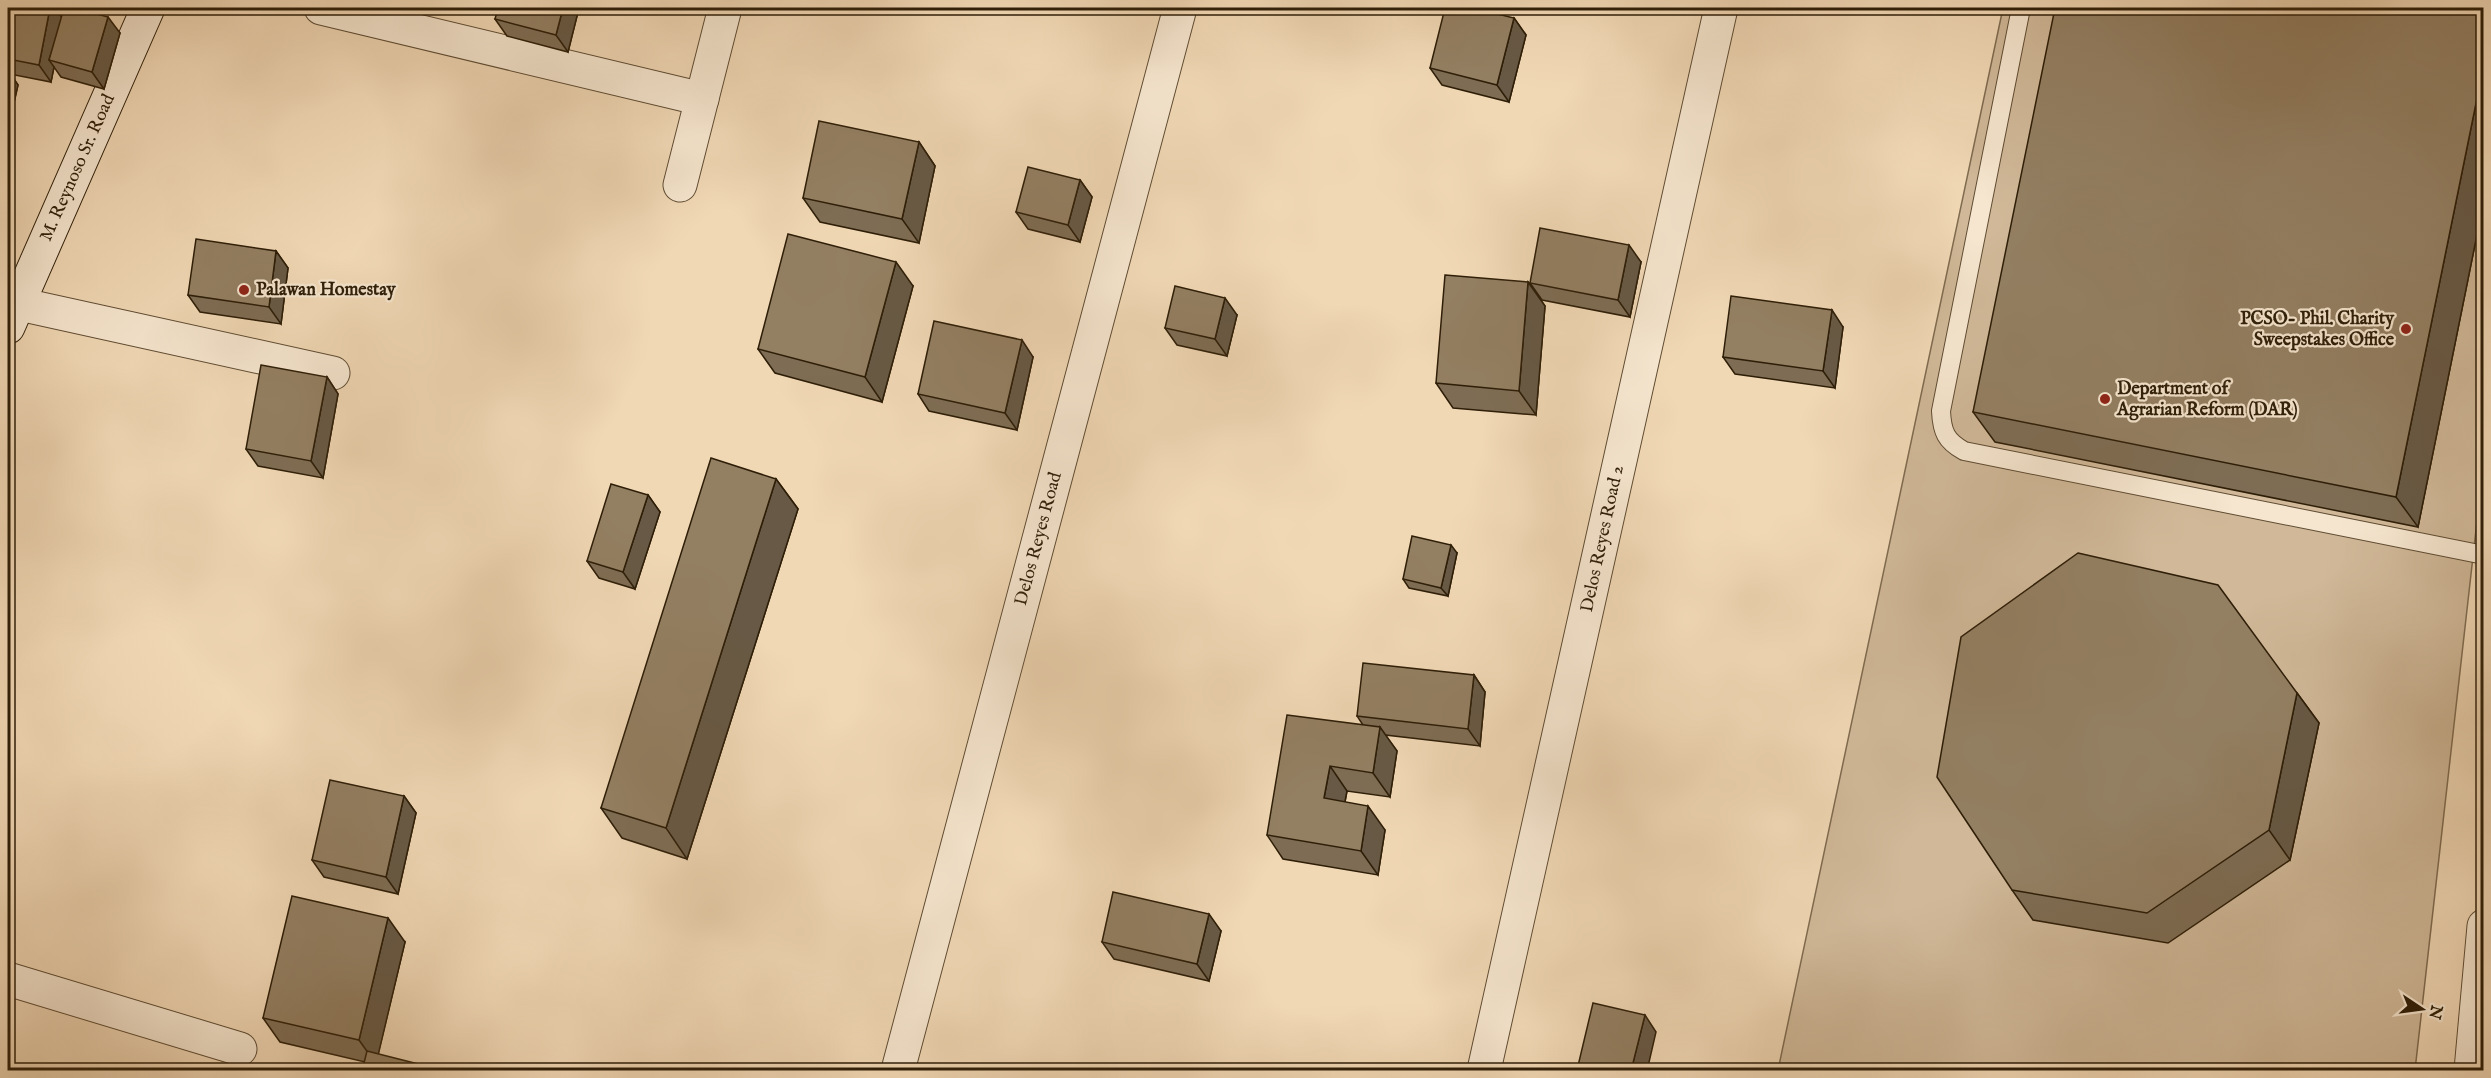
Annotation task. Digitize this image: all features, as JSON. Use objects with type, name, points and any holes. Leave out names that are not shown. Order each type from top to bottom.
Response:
[{"type":"street","name":"M. Reynoso Sr. Road","points":[[11,320],[144,8]]},
{"type":"street","points":[[321,8],[702,99]]},
{"type":"street","points":[[680,185],[725,8]]},
{"type":"street","name":"Delos Reyes Road","points":[[898,1071],[1180,8]]},
{"type":"street","name":"Delos Reyes Road 2","points":[[1484,1071],[1721,8]]},
{"type":"street","points":[[11,320],[333,373]]},
{"type":"street","points":[[2471,1071],[2484,926]]},
{"type":"street","points":[[8,979],[240,1048]]},
{"type":"lane","points":[[2021,8],[1941,411],[1944,431],[1950,444],[1964,451],[2484,555]]},
{"type":"shaded area","points":[[2003,8],[2483,8],[2483,468],[2415,1070],[1778,1070]]},
{"type":"building","points":[[8,8],[50,8],[39,65],[8,59]]},
{"type":"building","points":[[64,8],[75,8],[108,17],[92,72],[49,60]]},
{"type":"building","points":[[498,8],[563,8],[556,35],[495,19]]},
{"type":"building","points":[[1445,8],[1473,8],[1514,18],[1497,85],[1430,68]]},
{"type":"building","points":[[2055,8],[2484,8],[2484,64],[2396,497],[1973,412]]},
{"type":"building","points":[[819,121],[919,142],[902,219],[803,198]]},
{"type":"building","points":[[1028,167],[1080,180],[1068,225],[1016,212]]},
{"type":"building","points":[[1540,228],[1629,245],[1618,300],[1530,283]]},
{"type":"building","points":[[788,234],[896,262],[865,377],[758,349]]},
{"type":"building","name":"Palawan Homestay","points":[[196,239],[276,251],[269,307],[188,295]]},
{"type":"building","points":[[1445,275],[1528,282],[1519,391],[1436,383]]},
{"type":"building","points":[[1175,286],[1225,298],[1215,339],[1165,328]]},
{"type":"building","points":[[1731,296],[1832,310],[1823,371],[1723,357]]},
{"type":"building","points":[[934,321],[1022,340],[1005,413],[918,394]]},
{"type":"building","points":[[261,365],[327,377],[311,461],[246,449]]},
{"type":"building","points":[[711,458],[776,479],[666,828],[601,808]]},
{"type":"building","points":[[611,484],[648,495],[623,572],[587,561]]},
{"type":"building","points":[[1412,536],[1451,545],[1441,588],[1403,579]]},
{"type":"building","points":[[2078,553],[2218,585],[2297,693],[2269,830],[2147,913],[2012,890],[1937,777],[1961,637]]},
{"type":"building","points":[[1363,663],[1474,675],[1468,729],[1357,716]]},
{"type":"building","points":[[1287,715],[1380,727],[1373,773],[1330,766],[1324,798],[1368,806],[1361,851],[1267,835]]},
{"type":"building","points":[[330,780],[404,796],[386,877],[312,860]]},
{"type":"building","points":[[1113,892],[1209,914],[1197,964],[1102,942]]},
{"type":"building","points":[[292,896],[388,918],[359,1040],[263,1018]]},
{"type":"building","points":[[1593,1003],[1645,1015],[1631,1071],[1577,1070]]},
{"type":"building","points":[[367,1051],[446,1071],[362,1071]]},
{"type":"place","name":"Palawan Homestay","points":[[244,290]]},
{"type":"place","name":"PCSO- Phil. Charity Sweepstakes Office","points":[[2406,329]]},
{"type":"place","name":"Department of Agrarian Reform (DAR)","points":[[2105,399]]}]
